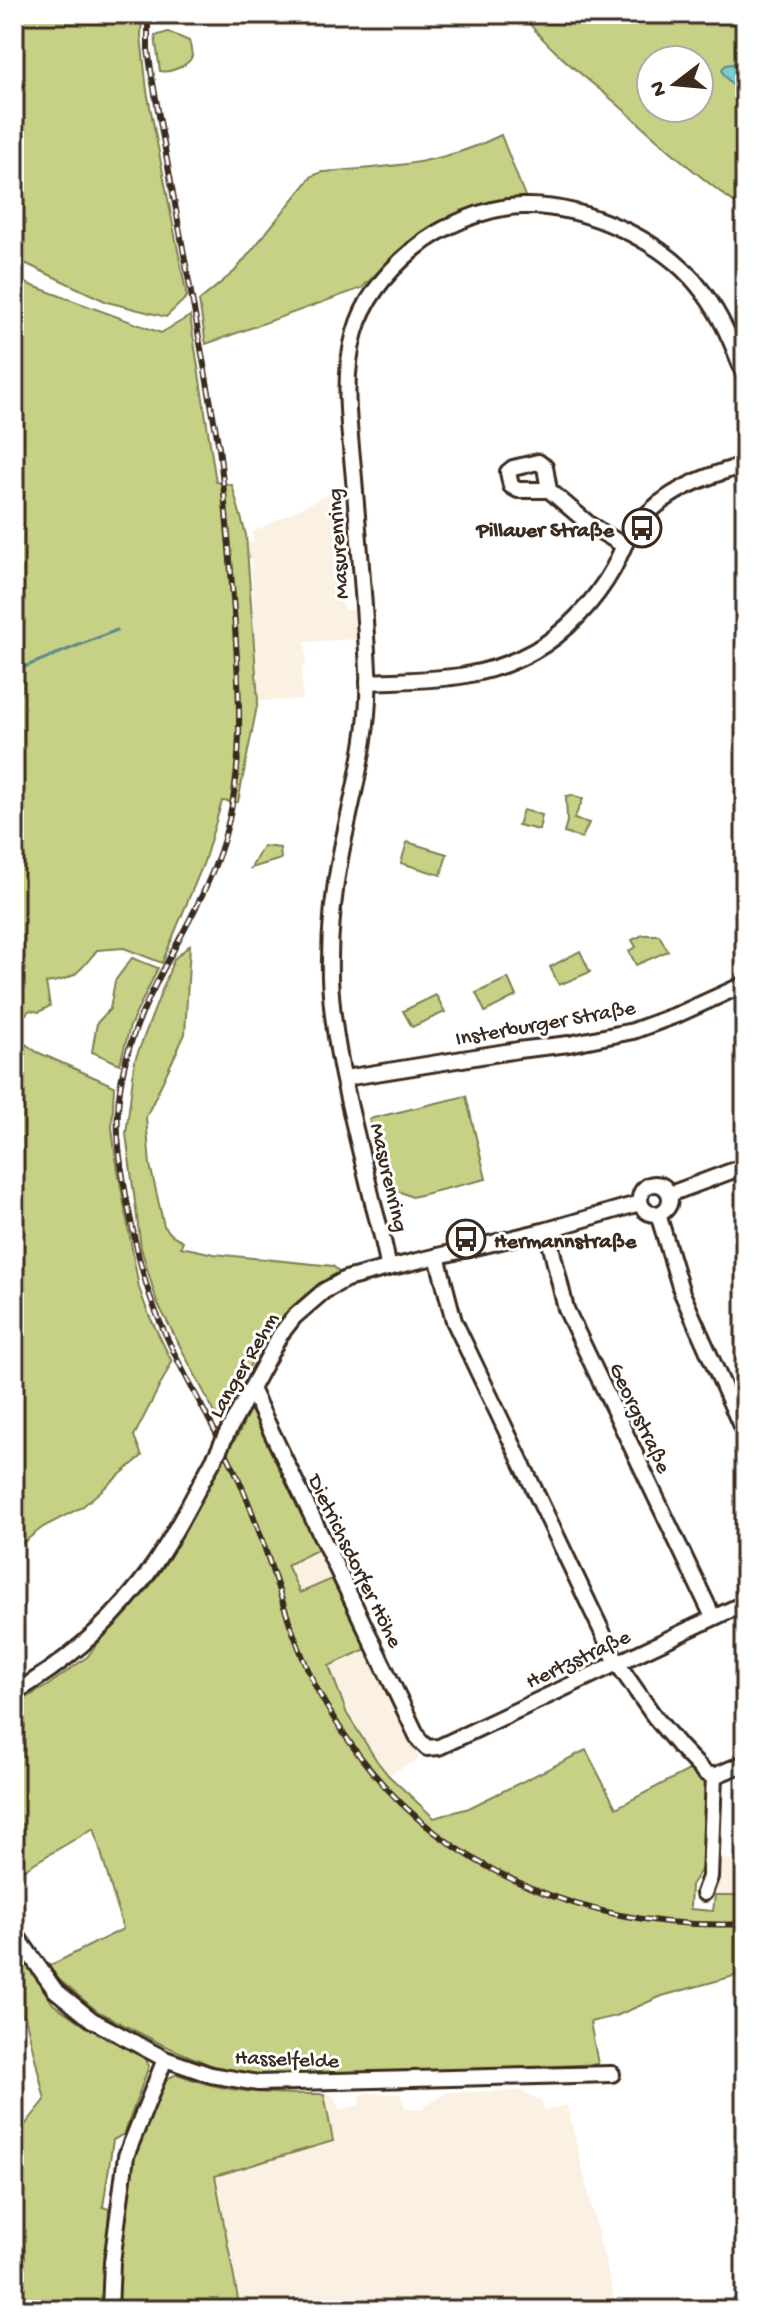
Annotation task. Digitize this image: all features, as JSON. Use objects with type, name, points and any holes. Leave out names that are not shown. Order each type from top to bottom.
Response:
[{"type":"street","name":"Masurenring","points":[[388,1268],[337,1043],[330,981],[335,887],[365,741],[368,682],[348,401],[350,354],[356,329],[368,301],[399,262],[430,235],[481,214],[519,206],[545,208],[589,216],[613,225],[635,235],[673,262],[702,290],[735,348],[745,378]]},
{"type":"street","points":[[368,682],[472,676],[533,652],[584,609],[613,569],[623,545],[636,527],[672,493],[691,482],[745,465]]},
{"type":"street","points":[[549,490],[590,525],[623,545]]},
{"type":"street","name":"Insterburger Straße","points":[[345,1078],[569,1044],[633,1031],[745,984]]},
{"type":"street","points":[[670,1194],[745,1166]]},
{"type":"street","points":[[658,1214],[645,1210],[640,1203],[643,1189],[651,1184],[660,1184],[670,1194]]},
{"type":"street","points":[[658,1214],[669,1205],[670,1194]]},
{"type":"street","name":"Langer Rehm","points":[[14,1693],[76,1652],[139,1585],[218,1452],[280,1335],[310,1301],[346,1279],[547,1230],[640,1203]]},
{"type":"street","points":[[658,1214],[682,1293],[745,1435]]},
{"type":"street","name":"Georgstraße","points":[[547,1230],[566,1309],[713,1617]]},
{"type":"street","points":[[437,1256],[454,1321],[617,1663],[654,1716],[705,1773],[714,1776],[745,1763]]},
{"type":"street","name":"Dietrichsdorfer Höhe","points":[[251,1389],[419,1740],[427,1748]]},
{"type":"street","name":"Hertzstraße","points":[[427,1748],[439,1747],[745,1603]]},
{"type":"street","points":[[704,1893],[710,1877],[714,1776]]},
{"type":"street","name":"Hasselfelde","points":[[14,1932],[55,1990],[92,2020],[165,2059],[211,2075],[258,2083],[612,2074]]},
{"type":"street","points":[[110,2310],[112,2262],[126,2156],[165,2059]]},
{"type":"shaded area","points":[[329,494],[336,514],[343,610],[355,610],[356,639],[305,642],[302,700],[258,701],[251,562],[246,543],[254,541],[251,533]]},
{"type":"shaded area","points":[[319,1549],[332,1579],[300,1593],[287,1565]]},
{"type":"shaded area","points":[[366,1649],[419,1759],[388,1775],[347,1714],[329,1665]]},
{"type":"shaded area","points":[[716,1859],[745,1860],[745,1895],[715,1895]]},
{"type":"shaded area","points":[[523,2091],[542,2102],[544,2110],[567,2105],[617,2310],[240,2310],[215,2175],[333,2141],[324,2094],[333,2095],[340,2110],[359,2105],[359,2097],[366,2093],[400,2094],[406,2109],[424,2109],[424,2106],[447,2092]]},
{"type":"green space","points":[[14,14],[142,14],[141,36],[147,91],[187,297],[166,317],[107,302],[14,258]]},
{"type":"green space","points":[[522,14],[745,14],[745,210],[640,124],[715,124],[715,44],[635,44],[635,120],[543,39]]},
{"type":"green space","points":[[168,32],[189,41],[192,56],[178,68],[160,71],[155,36]]},
{"type":"green space","points":[[501,135],[526,199],[481,207],[438,222],[397,252],[362,288],[206,344],[199,301],[235,271],[312,176],[322,172],[436,159]]},
{"type":"green space","points":[[14,279],[161,333],[190,316],[216,482],[232,485],[246,535],[258,701],[238,802],[222,801],[204,862],[162,963],[124,948],[97,950],[76,973],[46,983],[50,1006],[39,1012],[30,1010],[14,1025]]},
{"type":"green space","points":[[566,796],[583,799],[574,819],[589,823],[582,838],[564,833]]},
{"type":"green space","points":[[523,810],[542,815],[539,830],[518,825]]},
{"type":"green space","points":[[407,842],[447,854],[441,875],[401,863]]},
{"type":"green space","points":[[263,846],[280,848],[281,859],[251,868]]},
{"type":"green space","points":[[643,935],[659,935],[668,951],[636,965],[629,951],[636,947],[632,940]]},
{"type":"green space","points":[[190,945],[185,1034],[146,1117],[150,1165],[164,1226],[183,1241],[181,1247],[214,1254],[333,1266],[339,1272],[317,1286],[282,1319],[255,1357],[219,1421],[157,1302],[141,1248],[126,1134],[135,1060],[174,959]]},
{"type":"green space","points":[[580,951],[590,972],[559,985],[550,967]]},
{"type":"green space","points":[[132,958],[158,968],[130,1026],[120,1064],[92,1052],[97,1023],[110,1009],[115,981]]},
{"type":"green space","points":[[508,978],[516,996],[485,1012],[476,993]]},
{"type":"green space","points":[[436,995],[445,1012],[412,1027],[403,1011]]},
{"type":"green space","points":[[14,1036],[37,1052],[114,1086],[112,1127],[115,1153],[139,1288],[172,1362],[134,1436],[142,1456],[82,1507],[43,1527],[14,1550]]},
{"type":"green space","points":[[466,1096],[486,1179],[412,1197],[387,1186],[369,1119]]},
{"type":"green space","points":[[250,1408],[319,1549],[287,1565],[300,1593],[332,1579],[366,1649],[329,1666],[347,1714],[388,1775],[434,1818],[469,1808],[586,1750],[616,1808],[693,1768],[707,1782],[707,1861],[691,1885],[690,1909],[713,1911],[715,1895],[745,1895],[745,1973],[662,1996],[616,2016],[590,2022],[598,2064],[411,2073],[257,2074],[213,2066],[163,2045],[97,2011],[45,1968],[123,1929],[94,1828],[14,1875],[14,1705],[87,1657],[155,1571],[240,1431]]},
{"type":"green space","points":[[14,1944],[53,2004],[90,2029],[144,2054],[149,2066],[124,2134],[113,2140],[103,2207],[109,2209],[102,2310],[14,2310],[14,2126],[25,2125],[45,2100],[25,2016],[14,2016]]},
{"type":"green space","points":[[177,2074],[231,2089],[324,2094],[333,2141],[215,2176],[240,2310],[116,2310],[132,2157],[164,2080]]},
{"type":"water","points":[[745,62],[745,100],[722,69],[726,65]]},
{"type":"waterway","points":[[14,671],[117,630]]},
{"type":"railway","points":[[148,14],[152,77],[219,448],[234,612],[239,726],[236,783],[224,839],[212,874],[146,1004],[123,1072],[118,1110],[119,1145],[127,1201],[145,1281],[172,1349],[246,1497],[315,1685],[353,1747],[395,1797],[436,1833],[482,1863],[530,1888],[582,1906],[635,1918],[690,1924],[745,1924]]},
{"type":"place","name":"Pillauer Straße","points":[[642,528]]},
{"type":"place","name":"Hermannstraße","points":[[466,1239]]}]
